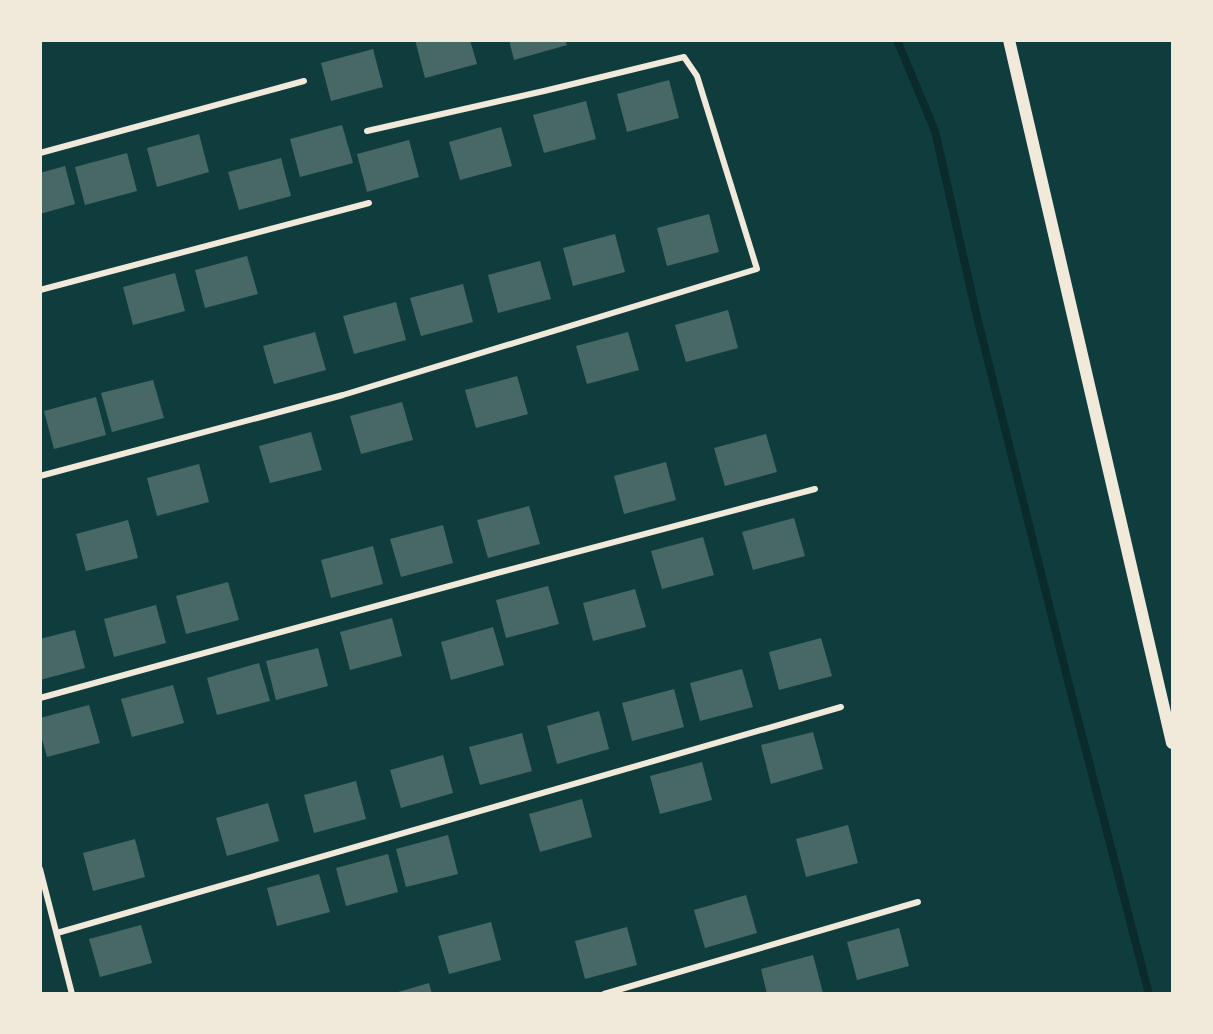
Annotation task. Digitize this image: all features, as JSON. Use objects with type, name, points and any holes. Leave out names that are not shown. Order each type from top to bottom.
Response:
[{"type":"main road","points":[[1010,40],[1173,743]]},
{"type":"street","points":[[40,476],[343,395],[757,269],[697,76],[684,57],[367,131]]},
{"type":"street","points":[[40,153],[304,81]]},
{"type":"street","points":[[40,290],[369,203]]},
{"type":"street","points":[[40,698],[474,579],[815,489]]},
{"type":"street","points":[[57,933],[841,707]]},
{"type":"street","points":[[41,874],[72,993]]},
{"type":"street","points":[[604,993],[918,902]]},
{"type":"building","points":[[415,40],[470,40],[477,64],[425,78]]},
{"type":"building","points":[[509,40],[565,40],[567,45],[514,60]]},
{"type":"building","points":[[373,49],[383,87],[331,101],[321,63]]},
{"type":"building","points":[[669,80],[679,118],[627,132],[617,94]]},
{"type":"building","points":[[586,101],[596,139],[544,153],[533,115]]},
{"type":"building","points":[[342,125],[353,163],[300,177],[290,139]]},
{"type":"building","points":[[501,127],[512,166],[460,180],[449,142]]},
{"type":"building","points":[[199,134],[209,172],[157,187],[147,148]]},
{"type":"building","points":[[409,140],[419,177],[367,192],[357,154]]},
{"type":"building","points":[[127,153],[137,191],[85,205],[75,167]]},
{"type":"building","points":[[281,158],[291,196],[239,210],[228,172]]},
{"type":"building","points":[[65,166],[75,204],[40,214],[40,173]]},
{"type":"building","points":[[709,214],[719,252],[667,266],[657,228]]},
{"type":"building","points":[[615,234],[625,272],[573,286],[563,248]]},
{"type":"building","points":[[247,256],[258,294],[205,308],[195,270]]},
{"type":"building","points":[[540,261],[551,299],[498,313],[488,275]]},
{"type":"building","points":[[175,273],[185,311],[133,325],[123,287]]},
{"type":"building","points":[[463,284],[473,322],[421,336],[410,298]]},
{"type":"building","points":[[396,302],[406,340],[354,354],[343,316]]},
{"type":"building","points":[[728,310],[738,348],[686,362],[675,325]]},
{"type":"building","points":[[315,332],[326,370],[274,384],[263,346]]},
{"type":"building","points":[[628,332],[639,370],[587,384],[576,346]]},
{"type":"building","points":[[517,376],[528,414],[476,428],[465,390]]},
{"type":"building","points":[[153,380],[164,418],[112,432],[101,393]]},
{"type":"building","points":[[96,397],[106,435],[54,449],[44,411]]},
{"type":"building","points":[[402,402],[413,440],[361,454],[350,416]]},
{"type":"building","points":[[311,432],[322,470],[270,483],[259,446]]},
{"type":"building","points":[[766,434],[777,472],[725,486],[714,448]]},
{"type":"building","points":[[666,462],[676,500],[624,514],[614,476]]},
{"type":"building","points":[[199,464],[209,502],[157,516],[147,478]]},
{"type":"building","points":[[529,506],[540,544],[488,558],[477,520]]},
{"type":"building","points":[[794,518],[805,556],[753,570],[742,532]]},
{"type":"building","points":[[128,520],[138,558],[86,571],[76,534]]},
{"type":"building","points":[[443,525],[453,563],[401,577],[390,539]]},
{"type":"building","points":[[703,537],[714,575],[662,589],[651,551]]},
{"type":"building","points":[[373,546],[383,584],[331,598],[321,560]]},
{"type":"building","points":[[228,582],[239,620],[186,634],[176,596]]},
{"type":"building","points":[[548,586],[559,624],[506,638],[496,600]]},
{"type":"building","points":[[635,589],[646,627],[593,641],[583,603]]},
{"type":"building","points":[[156,605],[166,643],[114,657],[104,619]]},
{"type":"building","points":[[392,618],[402,656],[350,670],[340,632]]},
{"type":"building","points":[[493,627],[504,665],[451,680],[441,642]]},
{"type":"building","points":[[75,630],[85,668],[40,680],[40,639]]},
{"type":"building","points":[[821,638],[832,676],[779,690],[769,652]]},
{"type":"building","points":[[318,648],[328,686],[276,700],[266,661]]},
{"type":"building","points":[[259,663],[270,701],[217,715],[207,678]]},
{"type":"building","points":[[742,669],[753,707],[700,721],[690,683]]},
{"type":"building","points":[[173,685],[184,723],[132,737],[121,699]]},
{"type":"building","points":[[674,689],[684,727],[632,741],[622,703]]},
{"type":"building","points":[[89,705],[100,743],[47,757],[40,732],[40,718]]},
{"type":"building","points":[[599,711],[609,749],[557,764],[547,726]]},
{"type":"building","points":[[813,732],[823,769],[771,784],[761,745]]},
{"type":"building","points":[[522,733],[532,771],[480,785],[469,747]]},
{"type":"building","points":[[443,755],[453,793],[401,808],[390,770]]},
{"type":"building","points":[[702,762],[712,800],[660,814],[650,776]]},
{"type":"building","points":[[356,781],[366,819],[314,833],[304,795]]},
{"type":"building","points":[[582,799],[592,837],[540,852],[529,814]]},
{"type":"building","points":[[268,803],[279,841],[227,856],[216,818]]},
{"type":"building","points":[[848,825],[858,863],[806,877],[796,839]]},
{"type":"building","points":[[448,835],[458,874],[406,887],[396,849]]},
{"type":"building","points":[[135,839],[145,877],[93,891],[83,853]]},
{"type":"building","points":[[388,854],[398,892],[346,906],[336,868]]},
{"type":"building","points":[[319,874],[330,912],[277,926],[267,888]]},
{"type":"building","points":[[746,895],[757,933],[705,948],[694,910]]},
{"type":"building","points":[[491,922],[501,960],[449,974],[438,936]]},
{"type":"building","points":[[141,925],[152,963],[100,977],[89,939]]},
{"type":"building","points":[[627,927],[637,965],[585,979],[575,941]]},
{"type":"building","points":[[899,928],[909,966],[857,980],[847,942]]},
{"type":"building","points":[[813,955],[823,993],[767,994],[761,969]]},
{"type":"building","points":[[429,983],[432,994],[395,994],[395,993]]},
{"type":"waterway","points":[[897,40],[935,131],[977,317],[1149,994]]}]
